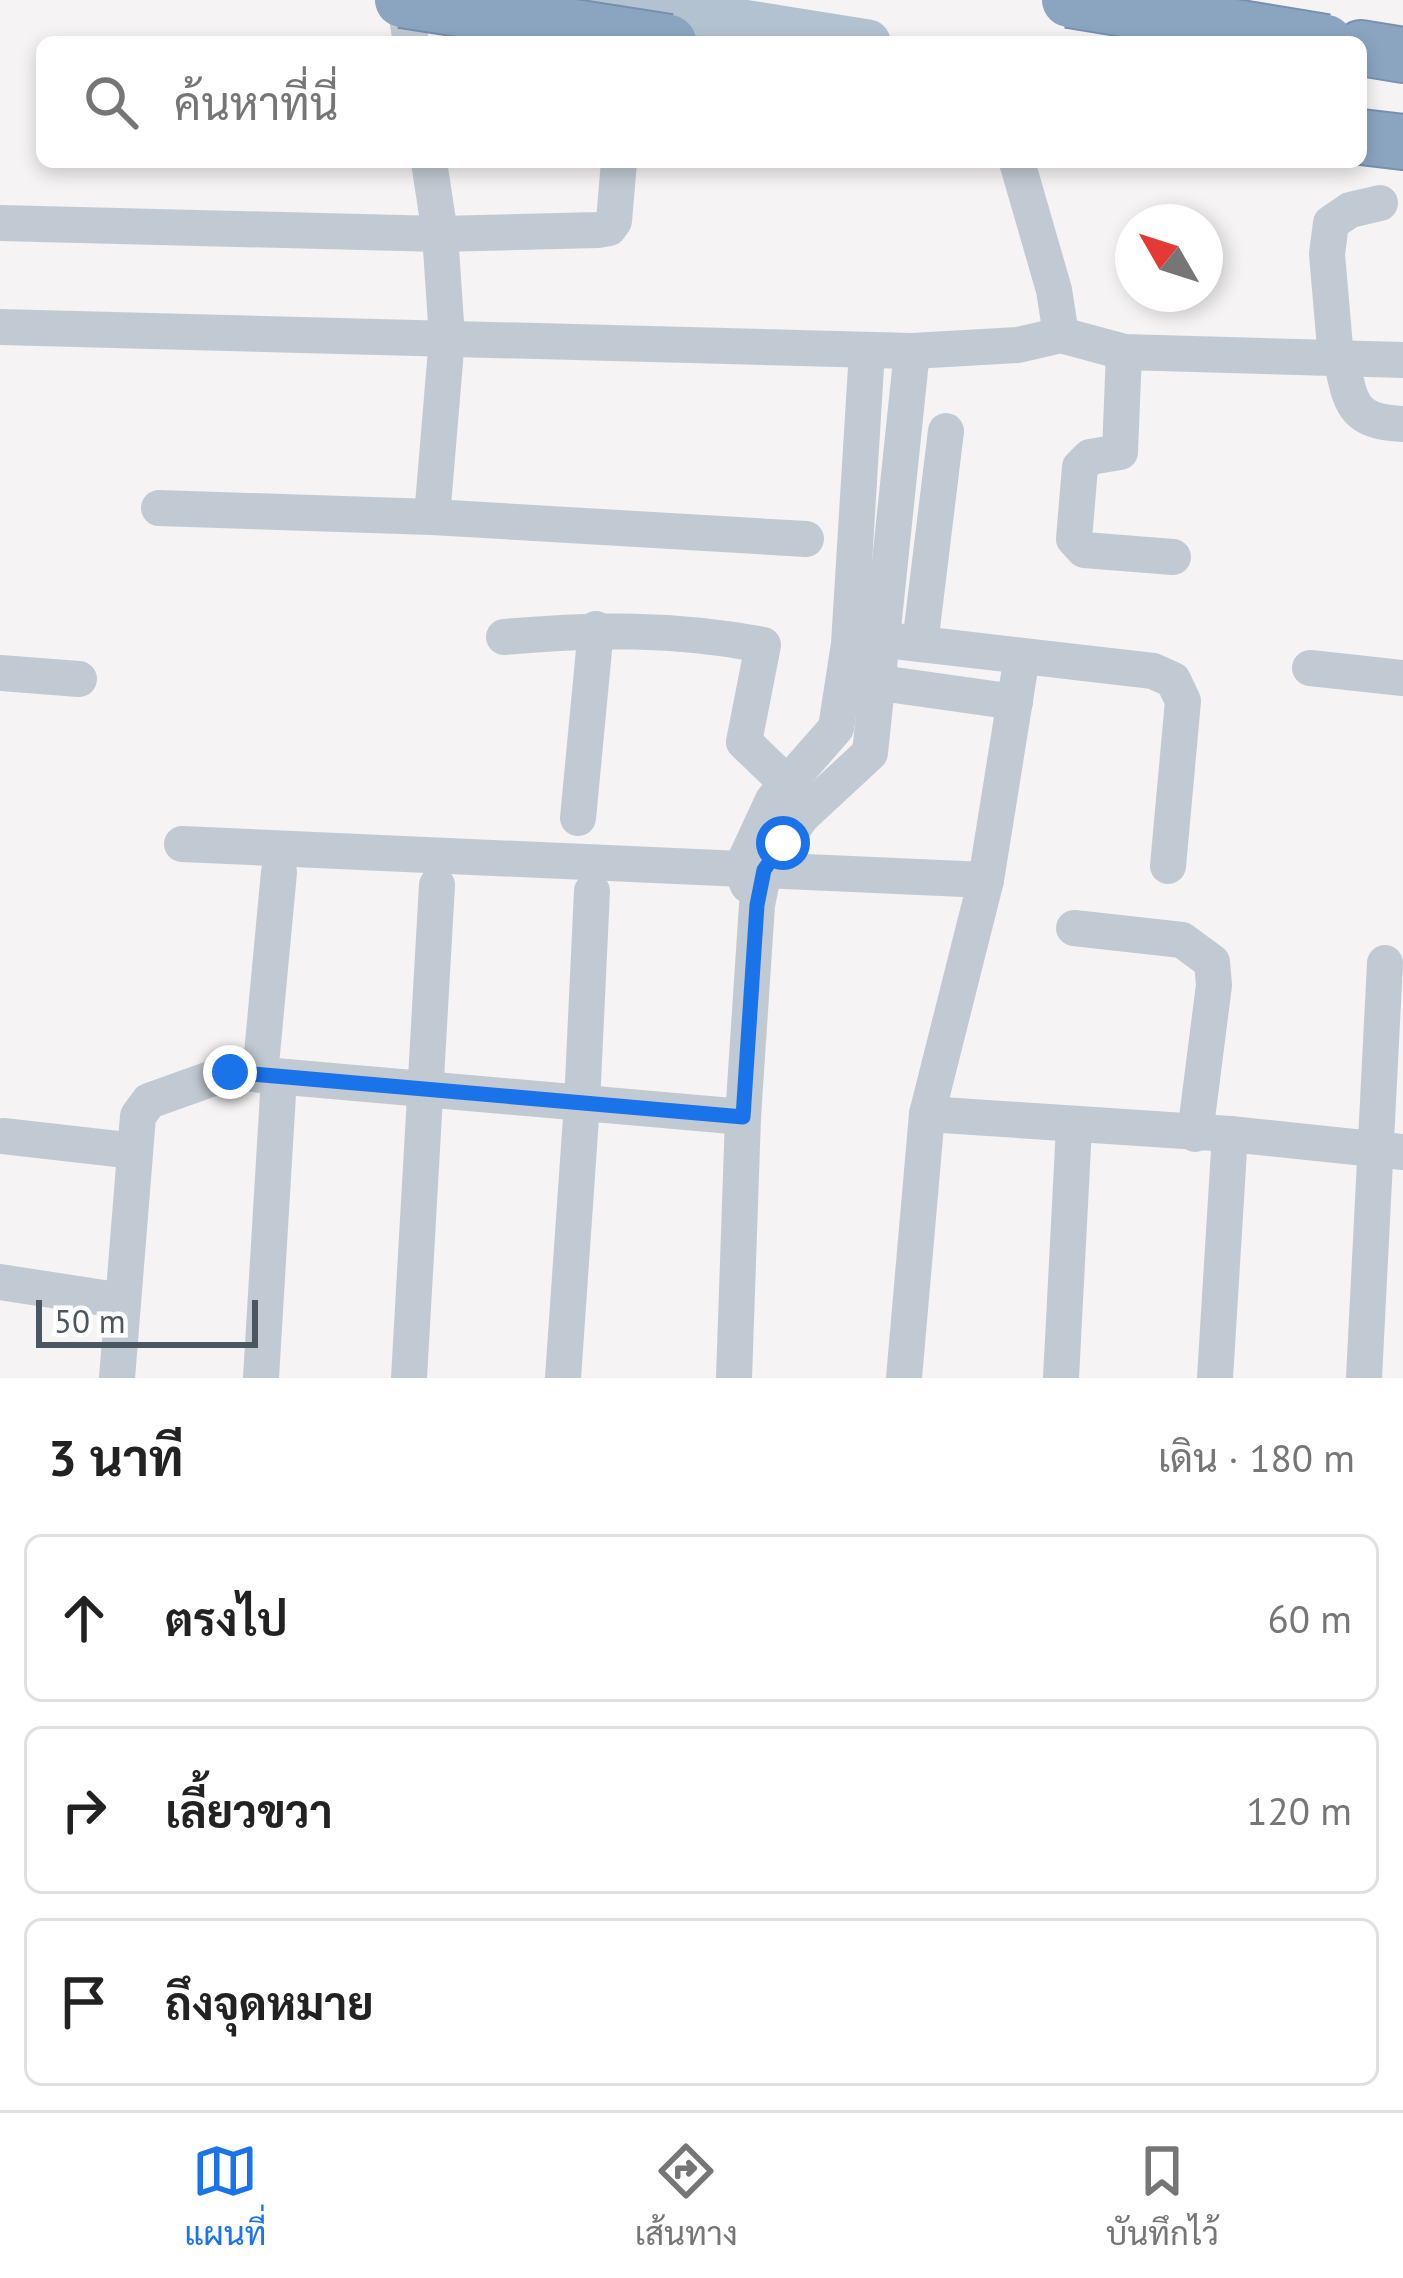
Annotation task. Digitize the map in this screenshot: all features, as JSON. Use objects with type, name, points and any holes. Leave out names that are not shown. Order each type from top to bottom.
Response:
[{"type":"highway","points":[[403,0],[631,36]]},
{"type":"highway","points":[[1069,0],[1289,36]]},
{"type":"highway","points":[[1367,49],[1403,55]]},
{"type":"highway","points":[[1367,138],[1403,142]]},
{"type":"main road","points":[[604,0],[828,36]]},
{"type":"main road","points":[[765,26],[802,0]]},
{"type":"main road","points":[[833,0],[846,26],[858,36]]},
{"type":"main road","points":[[1249,36],[1274,16],[1281,0]]},
{"type":"street","points":[[403,0],[409,36]]},
{"type":"street","points":[[1367,115],[1403,120]]},
{"type":"street","points":[[430,168],[447,338],[432,517]]},
{"type":"street","points":[[0,224],[440,233],[609,228],[614,220],[618,168]]},
{"type":"street","points":[[1019,168],[1054,290],[1061,335]]},
{"type":"street","points":[[1380,203],[1351,210],[1331,223],[1327,254],[1339,359],[1349,395],[1358,412],[1380,423],[1403,424]]},
{"type":"street","points":[[0,327],[912,352],[1018,345],[1061,335],[1124,352],[1403,360]]},
{"type":"street","points":[[867,351],[884,640]]},
{"type":"street","points":[[884,640],[912,352]]},
{"type":"street","points":[[1124,352],[1120,452],[1086,458],[1080,467],[1074,539],[1084,550],[1173,556]]},
{"type":"street","points":[[734,1378],[754,881],[799,796],[870,753],[860,680],[884,640],[946,431]]},
{"type":"street","points":[[159,508],[432,517],[806,539]]},
{"type":"street","points":[[578,818],[596,629]]},
{"type":"street","points":[[504,637],[596,629],[704,634],[763,645],[744,742],[799,796]]},
{"type":"street","points":[[884,640],[1153,670],[1173,680],[1183,701],[1168,866]]},
{"type":"street","points":[[904,1378],[927,1114],[986,880],[1022,656]]},
{"type":"street","points":[[1310,668],[1403,679]]},
{"type":"street","points":[[0,673],[79,679]]},
{"type":"street","points":[[860,680],[1015,702]]},
{"type":"street","points":[[182,844],[754,881],[986,880]]},
{"type":"street","points":[[261,1378],[279,872]]},
{"type":"street","points":[[409,1378],[437,885]]},
{"type":"street","points":[[563,1378],[583,1103],[592,891]]},
{"type":"street","points":[[1073,928],[1183,940],[1212,962],[1215,1378]]},
{"type":"street","points":[[1364,1378],[1386,1292],[1385,963]]},
{"type":"street","points":[[117,1378],[138,1116],[149,1101],[230,1072],[743,1117]]},
{"type":"street","points":[[927,1114],[1389,1150]]},
{"type":"street","points":[[1061,1378],[1074,1126]]},
{"type":"street","points":[[3,1136],[135,1150]]},
{"type":"street","points":[[0,1282],[123,1300]]},
{"type":"route","points":[[230,1072],[743,1117],[757,905],[764,870],[783,843]]}]
